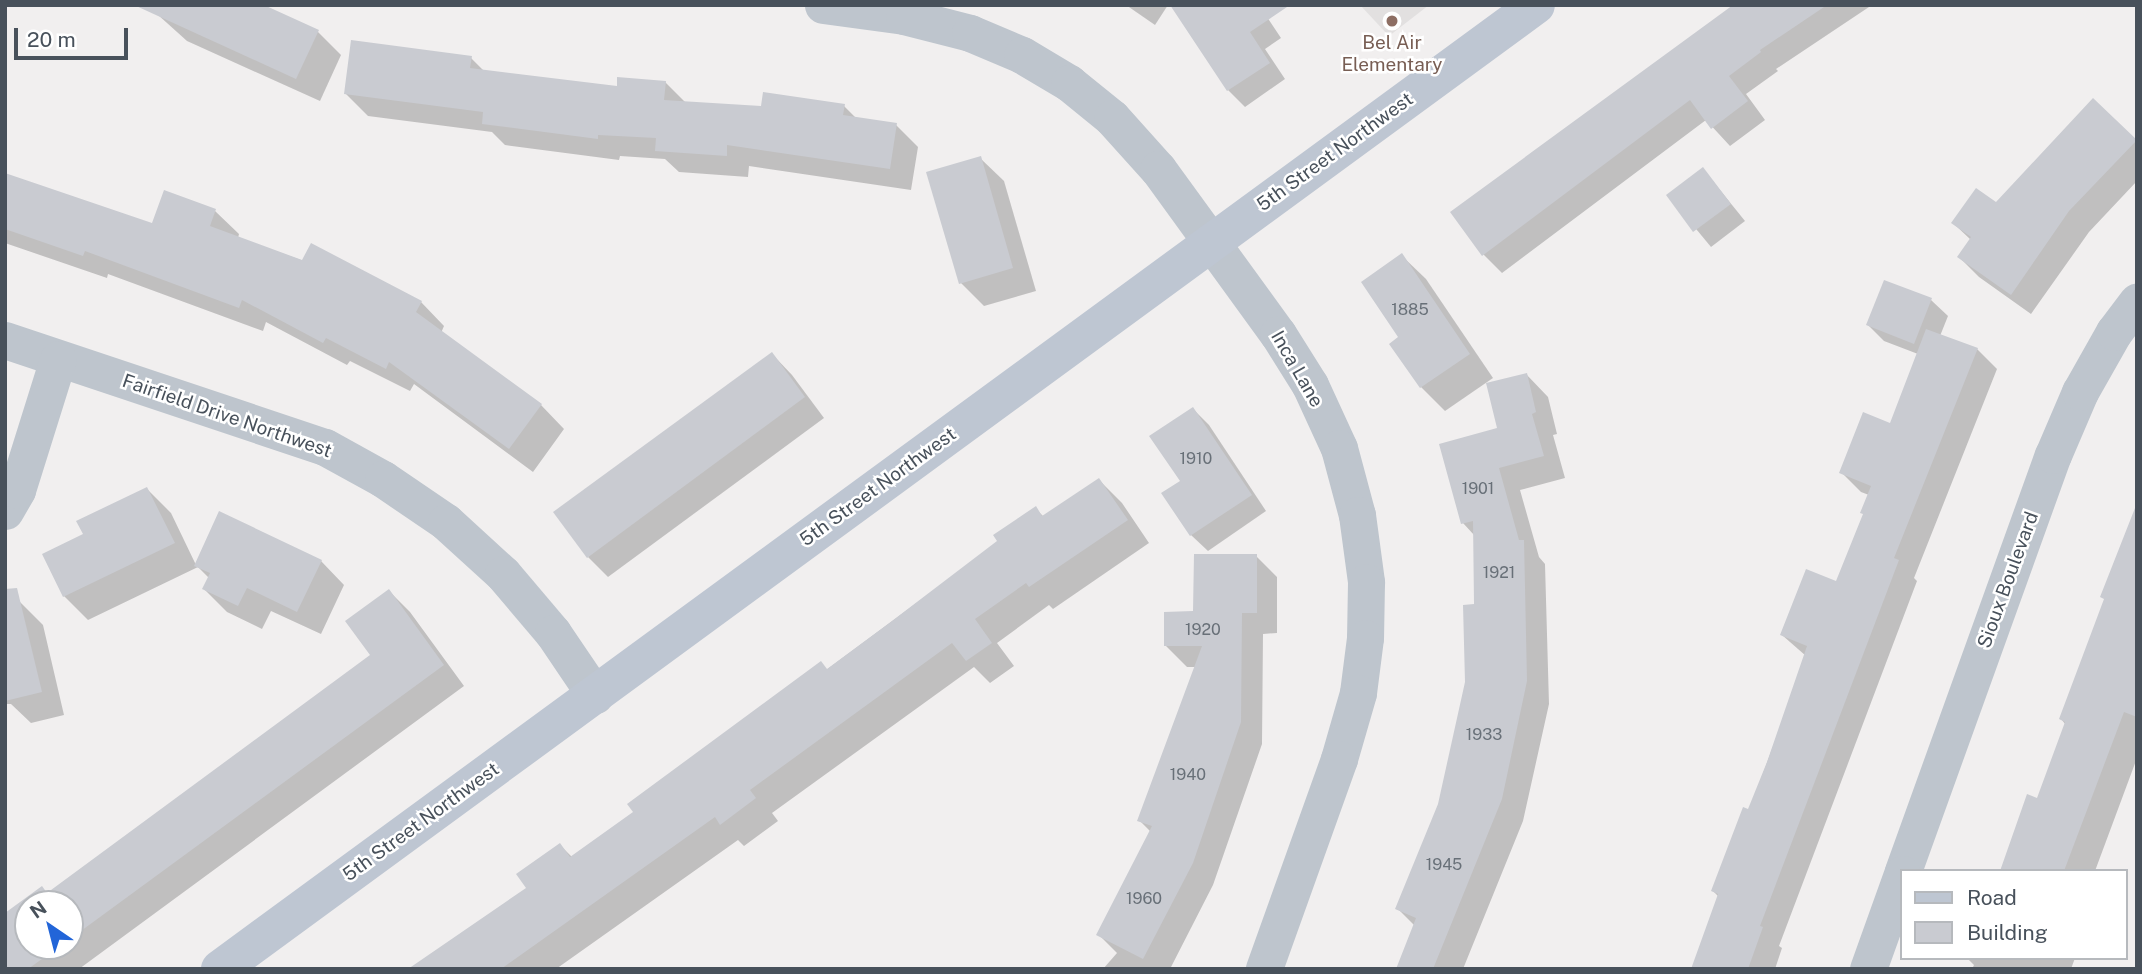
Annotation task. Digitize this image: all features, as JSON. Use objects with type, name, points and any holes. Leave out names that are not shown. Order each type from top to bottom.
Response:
[{"type":"street","name":"Inca Lane","points":[[822,5],[904,16],[970,33],[1021,55],[1069,83],[1112,118],[1158,169],[1278,334],[1316,398],[1339,448],[1357,515],[1366,582],[1365,638],[1354,706],[1339,759],[1264,969]]},
{"type":"street","name":"5th Street Northwest","points":[[220,969],[1536,5]]},
{"type":"street","name":"Sioux Boulevard","points":[[1904,869],[2053,455],[2080,392],[2114,332],[2137,302]]},
{"type":"street","name":"Fairfield Drive Northwest","points":[[5,340],[325,447],[383,479],[446,522],[503,574],[553,633],[595,695]]},
{"type":"street","points":[[5,512],[17,490],[58,359]]},
{"type":"street","name":"Sioux Boulevard","points":[[1868,969],[1900,880]]},
{"type":"shaded area","name":"Bel Air Elementary","points":[[1360,5],[1429,5],[1389,36]]},
{"type":"building","points":[[134,5],[264,5],[319,30],[296,79]]},
{"type":"building","points":[[1170,5],[1290,5],[1250,32],[1270,63],[1227,91]]},
{"type":"building","points":[[1733,5],[1827,5],[1760,50],[1761,52],[1729,76],[1748,101],[1711,129],[1690,100],[1482,256],[1450,212]]},
{"type":"building","points":[[351,40],[472,56],[470,68],[617,86],[617,77],[666,81],[664,100],[761,106],[763,92],[845,104],[843,115],[897,123],[890,169],[727,145],[727,156],[655,151],[656,138],[598,135],[598,139],[482,124],[483,112],[344,94]]},
{"type":"building","points":[[2093,98],[2137,140],[2069,211],[2011,295],[1957,257],[1971,237],[1951,223],[1976,188],[1996,202]]},
{"type":"building","points":[[981,156],[1013,268],[959,284],[926,172]]},
{"type":"building","points":[[1703,167],[1731,204],[1693,232],[1666,195]]},
{"type":"building","points":[[5,173],[152,223],[164,190],[216,209],[210,226],[302,260],[311,243],[422,301],[416,312],[542,404],[509,449],[389,362],[386,369],[326,338],[323,343],[242,300],[239,308],[85,251],[83,256],[5,229]]},
{"type":"building","points":[[1402,253],[1470,354],[1420,388],[1389,344],[1398,337],[1361,282]]},
{"type":"building","points":[[1884,280],[1932,298],[1914,344],[1866,325]]},
{"type":"building","points":[[1926,329],[1978,348],[1894,558],[1899,560],[1760,926],[1763,927],[1748,969],[1691,969],[1718,894],[1711,891],[1743,807],[1748,809],[1767,762],[1807,646],[1780,635],[1806,569],[1836,581],[1863,514],[1860,513],[1871,486],[1839,473],[1863,412],[1890,423]]},
{"type":"building","points":[[772,352],[805,397],[587,558],[553,512]]},
{"type":"building","points":[[1527,373],[1536,412],[1532,414],[1544,456],[1499,468],[1519,540],[1524,540],[1527,681],[1502,799],[1433,969],[1396,969],[1416,918],[1395,909],[1438,804],[1465,682],[1463,605],[1474,604],[1473,521],[1461,524],[1439,444],[1497,428],[1486,383]]},
{"type":"building","points":[[1193,407],[1252,495],[1190,536],[1161,493],[1180,481],[1149,436]]},
{"type":"building","points":[[1099,478],[1128,520],[1029,587],[1026,583],[975,619],[992,643],[966,661],[952,643],[750,790],[756,798],[720,825],[715,817],[501,969],[408,969],[526,888],[516,874],[560,843],[570,857],[633,812],[627,804],[821,661],[827,669],[997,541],[993,535],[1036,506],[1042,516]]},
{"type":"building","points":[[147,487],[175,543],[63,597],[42,554],[83,534],[76,521]]},
{"type":"building","points":[[2135,508],[2137,717],[2124,712],[2065,869],[2001,869],[2027,794],[2037,798],[2065,722],[2059,719],[2104,599],[2100,597]]},
{"type":"building","points":[[219,511],[322,560],[297,612],[247,588],[238,606],[202,589],[210,573],[194,566]]},
{"type":"building","points":[[1194,554],[1257,554],[1257,613],[1242,613],[1241,722],[1193,863],[1143,959],[1096,935],[1152,826],[1137,821],[1202,646],[1164,646],[1164,612],[1193,611]]},
{"type":"building","points":[[17,588],[42,692],[5,701],[5,589]]},
{"type":"building","points":[[389,589],[444,665],[84,929],[84,890],[51,890],[370,655],[345,621]]},
{"type":"building","points":[[14,906],[14,960],[41,960],[28,969],[5,969],[5,913]]},
{"type":"place","name":"Bel Air Elementary","points":[[1392,21]]}]
